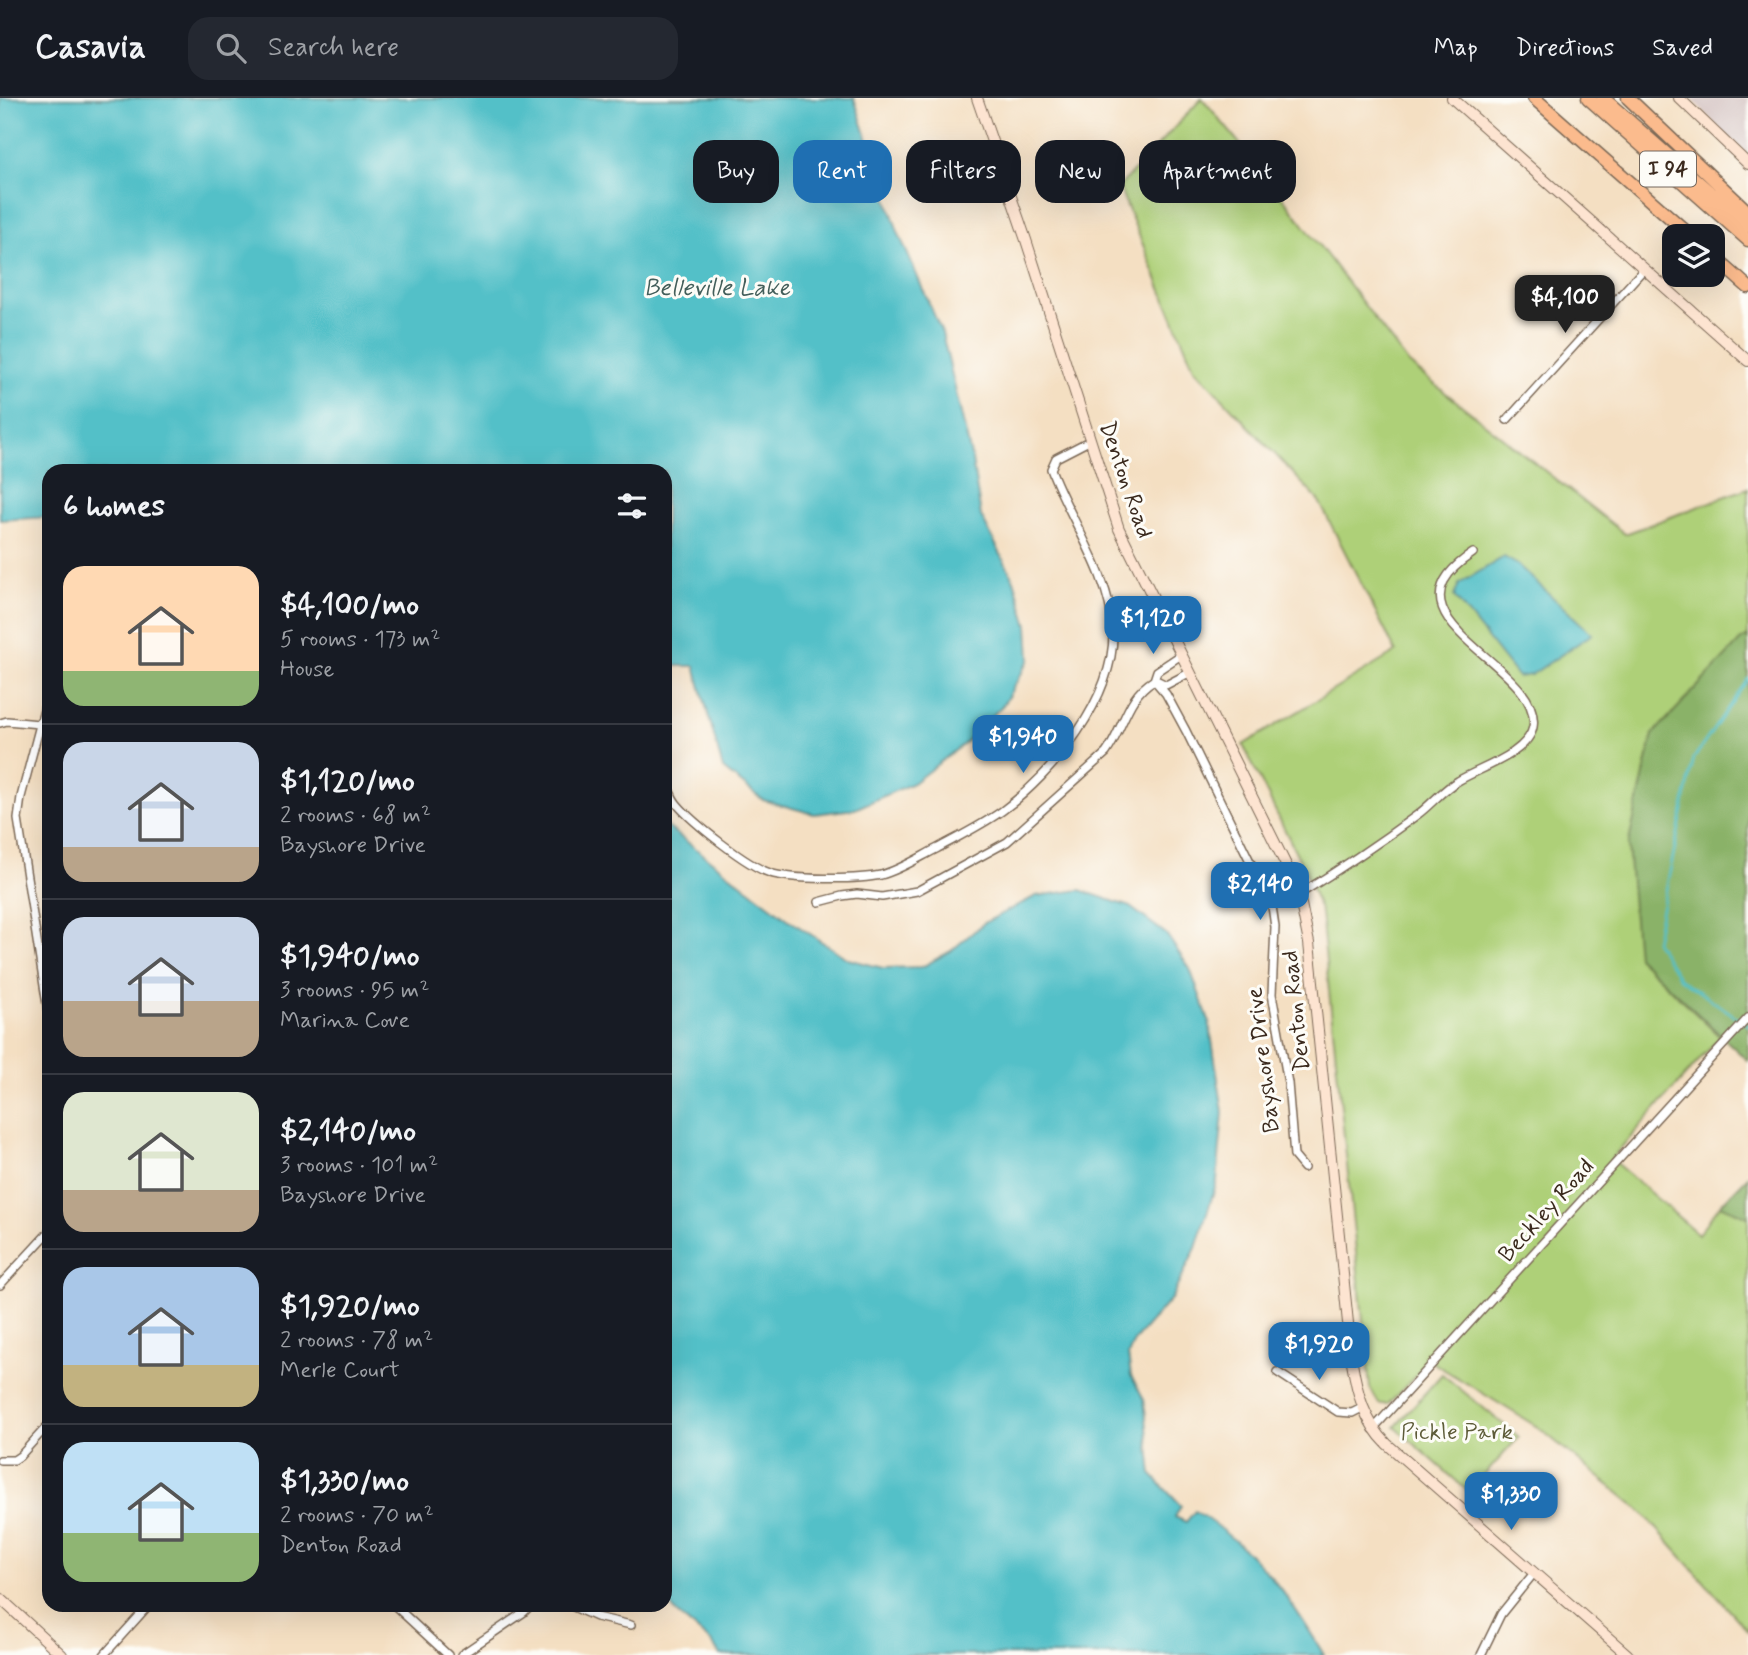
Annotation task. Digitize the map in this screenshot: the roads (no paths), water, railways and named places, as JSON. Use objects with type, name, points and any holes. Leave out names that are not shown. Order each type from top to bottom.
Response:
[{"type":"highway","name":"I 94","points":[[1534,98],[1677,224]]},
{"type":"highway","name":"I 94","points":[[1588,98],[1748,240]]},
{"type":"highway","name":"I 94","points":[[1603,98],[1748,226]]},
{"type":"highway","points":[[1628,98],[1748,212]]},
{"type":"highway","points":[[1725,267],[1748,287]]},
{"type":"street","name":"Denton Road","points":[[977,98],[1026,240],[1119,529],[1287,867],[1298,895],[1309,943],[1352,1362],[1362,1408],[1373,1429],[1387,1444],[1628,1655]]},
{"type":"street","points":[[1452,98],[1748,361]]},
{"type":"street","points":[[1679,98],[1748,164]]},
{"type":"street","points":[[1507,420],[1644,269]]},
{"type":"street","points":[[672,795],[675,802],[732,851],[762,870],[783,876],[879,875],[917,859],[1004,810],[1039,779],[1069,743],[1099,692],[1110,660],[1113,632],[1108,599],[1051,469],[1056,458],[1089,441]]},
{"type":"street","points":[[1298,895],[1416,816],[1456,781],[1514,752],[1529,736],[1533,719],[1529,704],[1514,685],[1453,624],[1440,599],[1440,588],[1446,575],[1473,553]]},
{"type":"street","points":[[819,902],[857,894],[882,897],[917,891],[1007,842],[1106,753],[1117,737],[1126,711],[1134,698],[1144,686],[1154,680],[1157,671],[1181,655]]},
{"type":"street","points":[[1154,680],[1166,685],[1189,673]]},
{"type":"street","name":"Bayshore Drive","points":[[1154,680],[1166,694],[1183,725],[1272,906],[1275,927],[1272,994],[1289,1083],[1294,1156],[1304,1168]]},
{"type":"street","points":[[42,714],[18,819],[42,973]]},
{"type":"street","points":[[0,723],[7,721],[39,724]]},
{"type":"street","name":"Beckley Road","points":[[1373,1429],[1748,1018]]},
{"type":"street","points":[[0,1285],[42,1240]]},
{"type":"street","points":[[1277,1372],[1338,1412],[1352,1413],[1362,1408]]},
{"type":"street","points":[[4,1460],[20,1456],[42,1432]]},
{"type":"street","points":[[1481,1655],[1501,1615],[1534,1573]]},
{"type":"street","points":[[0,1598],[62,1655]]},
{"type":"street","points":[[104,1655],[143,1612]]},
{"type":"street","points":[[401,1612],[447,1655]]},
{"type":"street","points":[[461,1655],[524,1612]]},
{"type":"street","points":[[585,1612],[631,1625]]},
{"type":"water","name":"Belleville Lake","points":[[0,98],[854,98],[868,140],[793,140],[793,203],[888,203],[898,232],[942,333],[972,460],[981,516],[1014,580],[1028,626],[1030,659],[1003,705],[965,743],[913,783],[855,809],[814,814],[763,800],[723,769],[695,666],[672,666],[672,464],[42,464],[42,517],[0,520]]},
{"type":"water","points":[[1504,557],[1518,565],[1592,634],[1531,675],[1518,677],[1454,596],[1459,584]]},
{"type":"water","points":[[672,830],[789,920],[848,959],[883,968],[922,967],[951,951],[984,923],[1036,896],[1080,890],[1130,907],[1166,934],[1190,969],[1209,1021],[1223,1112],[1217,1181],[1196,1248],[1171,1299],[1134,1341],[1128,1355],[1131,1376],[1144,1399],[1152,1475],[1181,1506],[1175,1517],[1186,1522],[1195,1511],[1253,1557],[1284,1593],[1324,1655],[720,1655],[712,1643],[672,1607]]},
{"type":"waterway","points":[[1748,679],[1694,758],[1655,941],[1679,978],[1748,1025]]},
{"type":"park label","name":"Pickle Park","points":[[1457,1433]]}]
